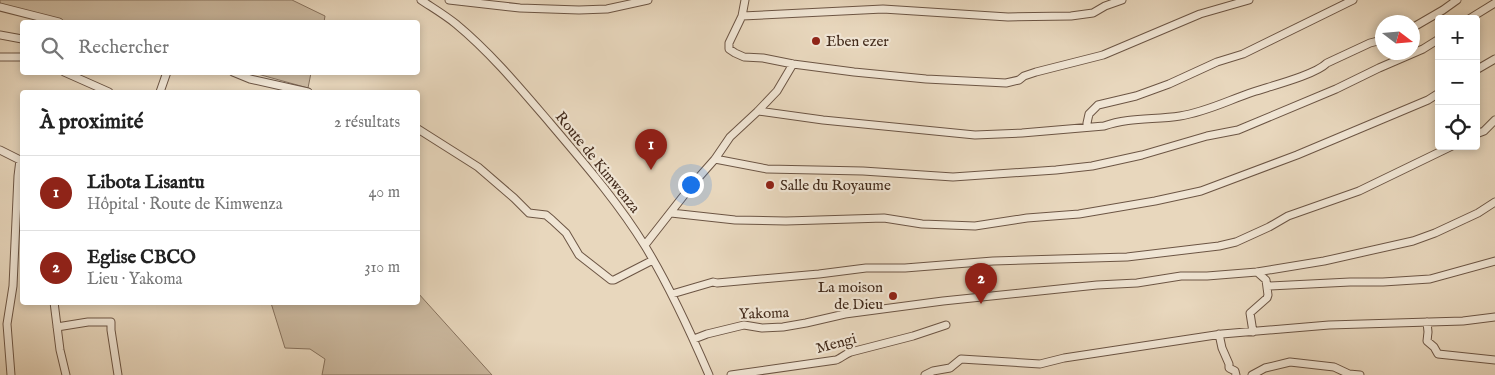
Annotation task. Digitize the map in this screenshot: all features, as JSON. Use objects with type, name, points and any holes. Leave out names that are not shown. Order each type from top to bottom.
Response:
[{"type":"street","name":"Route de Kimwenza","points":[[421,0],[454,22],[480,45],[515,82],[592,172],[645,246],[672,294],[709,375]]},
{"type":"street","points":[[449,0],[520,8],[578,10],[607,9],[648,0]]},
{"type":"street","points":[[745,0],[742,16],[729,43],[729,49],[744,57],[910,78],[1006,83],[1019,80],[1036,72],[1103,55],[1200,14],[1249,0]]},
{"type":"street","points":[[742,16],[883,9],[1008,16],[1071,16],[1094,14],[1105,6],[1122,0]]},
{"type":"street","points":[[1087,127],[1090,114],[1098,105],[1136,96],[1169,84],[1217,62],[1243,54],[1353,0]]},
{"type":"street","points":[[1420,23],[1457,0]]},
{"type":"street","points":[[1476,15],[1495,3]]},
{"type":"street","points":[[0,7],[37,20]]},
{"type":"street","points":[[0,35],[20,39]]},
{"type":"street","points":[[758,111],[823,120],[974,135],[1022,133],[1087,127],[1141,119],[1177,117],[1296,78],[1324,66],[1327,62],[1375,42]]},
{"type":"street","points":[[715,159],[767,169],[863,171],[953,177],[1092,166],[1142,155],[1214,134],[1238,130],[1336,89],[1423,49],[1435,42]]},
{"type":"street","points":[[0,57],[20,57]]},
{"type":"street","points":[[1480,68],[1495,59]]},
{"type":"street","points":[[645,246],[737,130],[777,90],[793,64]]},
{"type":"street","points":[[71,75],[104,90]]},
{"type":"street","points":[[161,90],[166,75]]},
{"type":"street","points":[[240,75],[299,90]]},
{"type":"street","points":[[671,213],[735,220],[786,221],[884,218],[922,224],[975,226],[1027,218],[1079,214],[1201,191],[1297,155],[1435,96]]},
{"type":"street","points":[[1480,132],[1495,120]]},
{"type":"street","points":[[420,130],[479,168],[529,213],[546,215],[566,233],[579,254],[610,280],[614,280],[653,260]]},
{"type":"street","points":[[0,150],[20,160],[13,286],[7,324],[11,375]]},
{"type":"street","points":[[672,294],[713,282],[866,268],[904,268],[993,261],[1127,257],[1219,246],[1236,242],[1288,216],[1359,191],[1444,150]]},
{"type":"street","name":"Yakoma","points":[[694,339],[744,325],[762,328],[784,327],[845,314],[1097,285],[1137,283],[1181,276],[1257,272],[1324,262],[1413,241],[1478,213],[1495,202]]},
{"type":"street","points":[[1268,286],[1430,279],[1495,261]]},
{"type":"street","points":[[1252,332],[1250,313],[1268,295],[1266,278],[1257,272]]},
{"type":"street","points":[[54,305],[66,375]]},
{"type":"street","points":[[925,375],[932,371],[949,369],[960,359],[1041,364],[1064,358],[1219,334],[1330,325],[1471,320],[1495,317]]},
{"type":"street","points":[[57,327],[88,322],[111,322],[118,375]]},
{"type":"street","points":[[1427,322],[1427,341],[1438,354],[1495,360]]},
{"type":"street","name":"Mengi","points":[[731,375],[836,360],[851,352],[913,336],[946,325]]},
{"type":"street","points":[[1219,334],[1229,368],[1235,370],[1236,375]]},
{"type":"street","points":[[1252,375],[1265,368],[1292,362],[1334,367],[1349,374],[1360,375]]},
{"type":"shaded area","points":[[0,0],[292,0],[325,16],[324,20],[59,20],[0,6]]},
{"type":"shaded area","points":[[261,75],[310,75],[308,88]]},
{"type":"shaded area","points":[[420,295],[492,375],[322,375],[325,359],[310,349],[285,348],[272,305],[420,305]]},
{"type":"place","name":"Eben ezer","points":[[816,41]]},
{"type":"place","name":"Libota Lisantu","points":[[651,170]]},
{"type":"place","name":"Salle du Royaume","points":[[770,185]]},
{"type":"place","name":"La moison de Dieu","points":[[893,296]]},
{"type":"place","name":"Eglise CBCO","points":[[981,304]]}]
